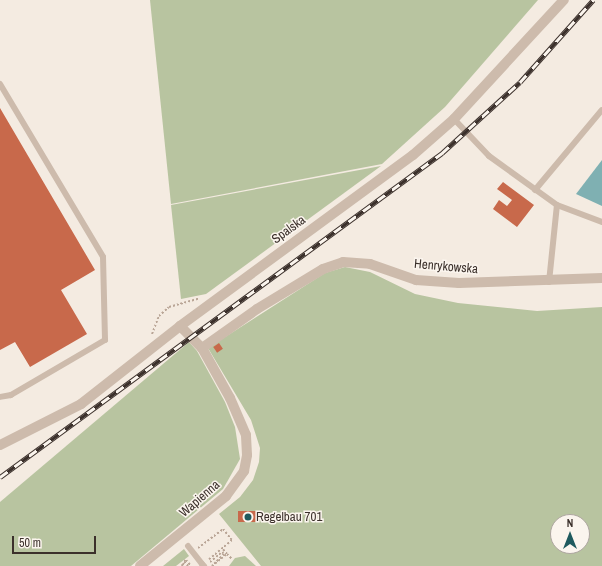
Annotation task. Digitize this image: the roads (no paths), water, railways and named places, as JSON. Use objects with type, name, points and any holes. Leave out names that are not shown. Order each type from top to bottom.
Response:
[{"type":"street","name":"Spalska","points":[[0,446],[81,404],[180,326],[413,155],[454,119],[564,0]]},
{"type":"street","name":"Henrykowska","points":[[202,348],[257,309],[323,269],[343,262],[370,264],[416,280],[459,283],[549,282],[602,278]]},
{"type":"street","points":[[180,326],[202,348]]},
{"type":"street","name":"Wapienna","points":[[140,566],[226,496],[244,471],[246,435],[230,398],[202,348]]},
{"type":"lane","points":[[0,84],[103,257],[105,340],[10,395],[0,397]]},
{"type":"lane","points":[[535,190],[602,110]]},
{"type":"lane","points":[[454,119],[489,156],[535,190],[557,205],[602,222]]},
{"type":"lane","points":[[549,282],[557,205]]},
{"type":"lane","points":[[188,546],[204,563]]},
{"type":"water","points":[[602,160],[602,206],[576,194]]},
{"type":"railway","points":[[0,477],[442,153],[520,82],[593,0]]},
{"type":"place","name":"Regelbau 701","points":[[248,517]]}]
